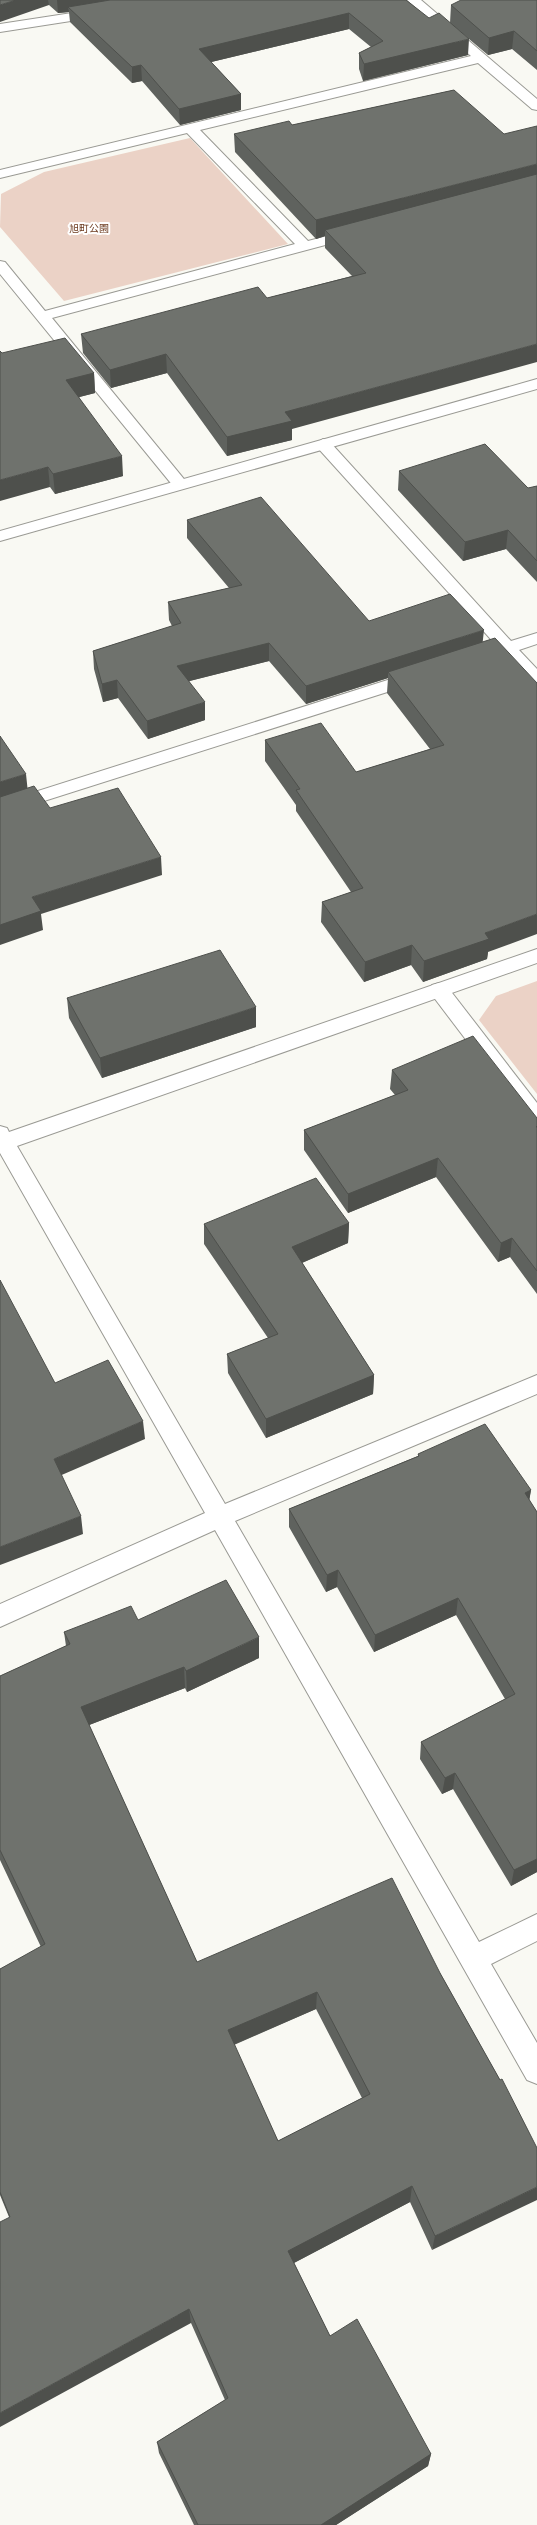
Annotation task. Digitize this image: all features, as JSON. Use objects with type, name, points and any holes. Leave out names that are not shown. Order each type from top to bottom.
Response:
[{"type":"street","points":[[413,0],[537,106]]},
{"type":"street","points":[[0,28],[107,11]]},
{"type":"street","points":[[0,174],[481,58]]},
{"type":"street","points":[[191,129],[305,246]]},
{"type":"street","points":[[42,316],[367,230]]},
{"type":"street","points":[[0,265],[180,484]]},
{"type":"street","points":[[0,536],[537,384]]},
{"type":"street","points":[[323,444],[537,680]]},
{"type":"street","points":[[455,664],[537,638]]},
{"type":"street","points":[[0,809],[432,671]]},
{"type":"street","points":[[537,956],[2,1138],[537,2070]]},
{"type":"street","points":[[438,990],[537,1118]]},
{"type":"street","points":[[0,1616],[220,1517],[537,1384]]},
{"type":"street","points":[[473,1959],[537,1927]]},
{"type":"green space","name":"旭町公園","points":[[190,138],[288,244],[64,301],[0,227],[1,194],[44,172]]},
{"type":"green space","points":[[537,981],[537,1094],[479,1020],[496,996]]},
{"type":"building","points":[[0,0],[16,0],[0,5]]},
{"type":"building","points":[[110,0],[406,0],[429,18],[439,13],[469,39],[364,64],[359,53],[383,41],[349,13],[199,49],[241,94],[179,109],[141,65],[132,67],[68,7]]},
{"type":"building","points":[[461,0],[537,0],[537,51],[514,31],[489,38],[451,5]]},
{"type":"building","points":[[454,90],[504,134],[537,126],[537,164],[316,220],[234,134],[289,121],[292,125]]},
{"type":"building","points":[[537,174],[537,344],[285,412],[292,421],[227,437],[166,354],[110,370],[81,334],[258,287],[267,298],[366,273],[325,230]]},
{"type":"building","points":[[65,338],[94,373],[66,380],[122,456],[53,474],[48,467],[0,480],[0,351],[2,353]]},
{"type":"building","points":[[485,444],[528,488],[537,486],[537,561],[508,530],[465,542],[399,471]]},
{"type":"building","points":[[261,497],[369,621],[450,594],[484,630],[306,686],[269,643],[177,666],[205,702],[147,721],[117,680],[102,684],[93,651],[181,623],[168,602],[242,585],[187,520]]},
{"type":"building","points":[[495,638],[537,683],[537,914],[485,933],[489,939],[424,961],[412,945],[365,962],[322,902],[363,888],[296,790],[300,789],[265,740],[321,723],[356,772],[444,745],[388,672]]},
{"type":"building","points":[[0,736],[26,774],[0,782]]},
{"type":"building","points":[[34,786],[50,808],[118,788],[161,857],[32,897],[41,911],[0,925],[0,797]]},
{"type":"building","points":[[220,950],[256,1007],[100,1058],[67,998]]},
{"type":"building","points":[[473,1036],[537,1118],[537,1271],[512,1238],[501,1243],[438,1158],[348,1194],[304,1130],[408,1090],[392,1070]]},
{"type":"building","points":[[316,1178],[349,1223],[292,1247],[374,1375],[266,1419],[227,1354],[278,1334],[204,1224]]},
{"type":"building","points":[[0,1280],[55,1383],[108,1360],[143,1421],[54,1459],[81,1516],[0,1547]]},
{"type":"building","points":[[485,1424],[531,1490],[525,1493],[537,1512],[537,1859],[514,1870],[455,1773],[445,1778],[421,1742],[515,1694],[458,1598],[375,1635],[338,1570],[327,1575],[289,1509],[419,1456],[418,1454]]},
{"type":"building","points":[[226,1580],[259,1637],[186,1671],[184,1667],[81,1707],[197,1962],[392,1878],[440,1973],[500,2080],[502,2079],[537,2148],[537,2187],[435,2236],[412,2186],[288,2251],[330,2336],[357,2319],[431,2454],[321,2525],[198,2525],[157,2442],[228,2398],[189,2309],[0,2413],[0,2222],[10,2217],[0,2192],[0,1969],[45,1944],[0,1850],[0,1676],[70,1644],[64,1632],[131,1606],[138,1620]],"holes":[[[317,1992],[370,2094],[278,2141],[228,2030]]]}]
